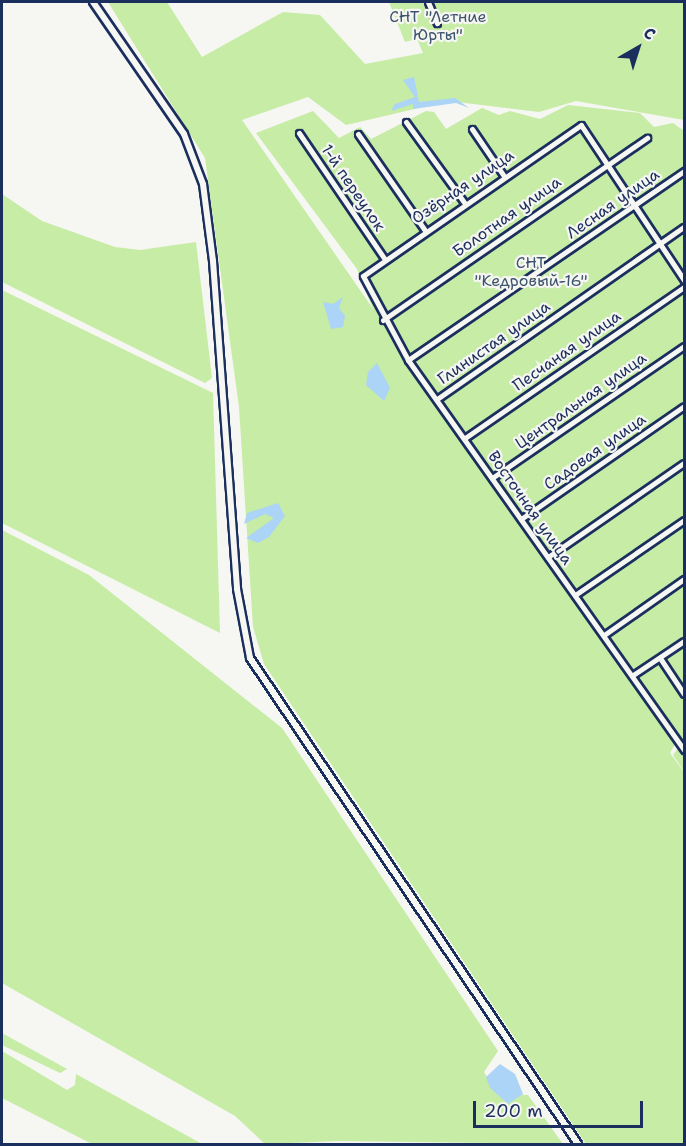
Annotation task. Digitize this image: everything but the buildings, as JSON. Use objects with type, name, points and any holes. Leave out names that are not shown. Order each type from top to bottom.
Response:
[{"type":"street","points":[[93,2],[184,134],[203,184],[213,261],[237,589],[250,658],[578,1144]]},
{"type":"street","points":[[428,2],[437,23]]},
{"type":"street","points":[[406,122],[464,202]]},
{"type":"street","name":"Озёрная улица","points":[[363,276],[384,258],[464,202],[581,125],[606,165]]},
{"type":"street","points":[[472,129],[504,176]]},
{"type":"street","name":"1-й переулок","points":[[299,134],[384,258]]},
{"type":"street","points":[[358,134],[424,230]]},
{"type":"street","name":"Болотная улица","points":[[383,320],[647,138]]},
{"type":"street","points":[[606,165],[684,280]]},
{"type":"street","name":"Лесная улица","points":[[408,360],[684,171]]},
{"type":"street","name":"Глинистая улица","points":[[437,399],[684,227]]},
{"type":"street","name":"Восточная улица","points":[[363,276],[383,320],[408,360],[684,750]]},
{"type":"street","name":"Песчаная улица","points":[[465,438],[684,287]]},
{"type":"street","name":"Центральная улица","points":[[492,478],[684,346]]},
{"type":"street","name":"Садовая улица","points":[[521,519],[684,406]]},
{"type":"street","points":[[548,557],[684,463]]},
{"type":"street","points":[[575,595],[684,520]]},
{"type":"street","points":[[604,635],[684,579]]},
{"type":"street","points":[[633,675],[684,641]]},
{"type":"street","points":[[660,658],[684,694]]},
{"type":"green space","name":"СНТ \"Летние Юрты\"","points":[[108,2],[167,2],[202,57],[283,12],[320,15],[365,64],[423,53],[417,39],[405,42],[389,2],[684,2],[684,120],[576,101],[539,112],[449,101],[346,125],[308,97],[242,120],[675,744],[670,753],[684,772],[684,1144],[586,1144],[264,664],[253,627],[239,407],[205,158]]},
{"type":"green space","name":"СНТ \"Кедровый-16\"","points":[[568,105],[640,113],[654,127],[673,123],[684,131],[683,770],[673,755],[678,748],[375,314],[357,269],[256,133],[313,111],[339,138],[360,127],[371,139],[426,111],[434,112],[446,129],[482,108],[499,115],[510,111],[540,119]]},
{"type":"green space","points":[[2,194],[42,221],[115,247],[140,250],[196,242],[212,378],[205,383],[2,282]]},
{"type":"green space","points":[[2,290],[213,393],[220,633],[2,523]]},
{"type":"green space","points":[[2,530],[89,575],[282,728],[498,1051],[484,1072],[492,1085],[507,1094],[528,1095],[563,1144],[338,1141],[265,1144],[235,1116],[2,983]]},
{"type":"green space","points":[[2,1033],[67,1069],[60,1073],[2,1045]]},
{"type":"green space","points":[[2,1051],[67,1090],[75,1085],[76,1074],[202,1144],[92,1144],[2,1098]]},
{"type":"water","points":[[414,77],[419,102],[455,98],[469,108],[456,103],[413,109],[413,104],[391,111],[395,104],[415,97],[403,80]]},
{"type":"water","points":[[343,297],[339,308],[345,316],[343,327],[331,329],[323,302],[333,304]]},
{"type":"water","points":[[377,363],[390,388],[384,401],[366,385],[368,372]]},
{"type":"water","points":[[278,503],[285,516],[269,537],[258,543],[246,538],[274,518],[265,514],[244,524],[247,513]]},
{"type":"water","points":[[500,1064],[515,1074],[523,1094],[508,1104],[490,1088],[486,1077]]}]
